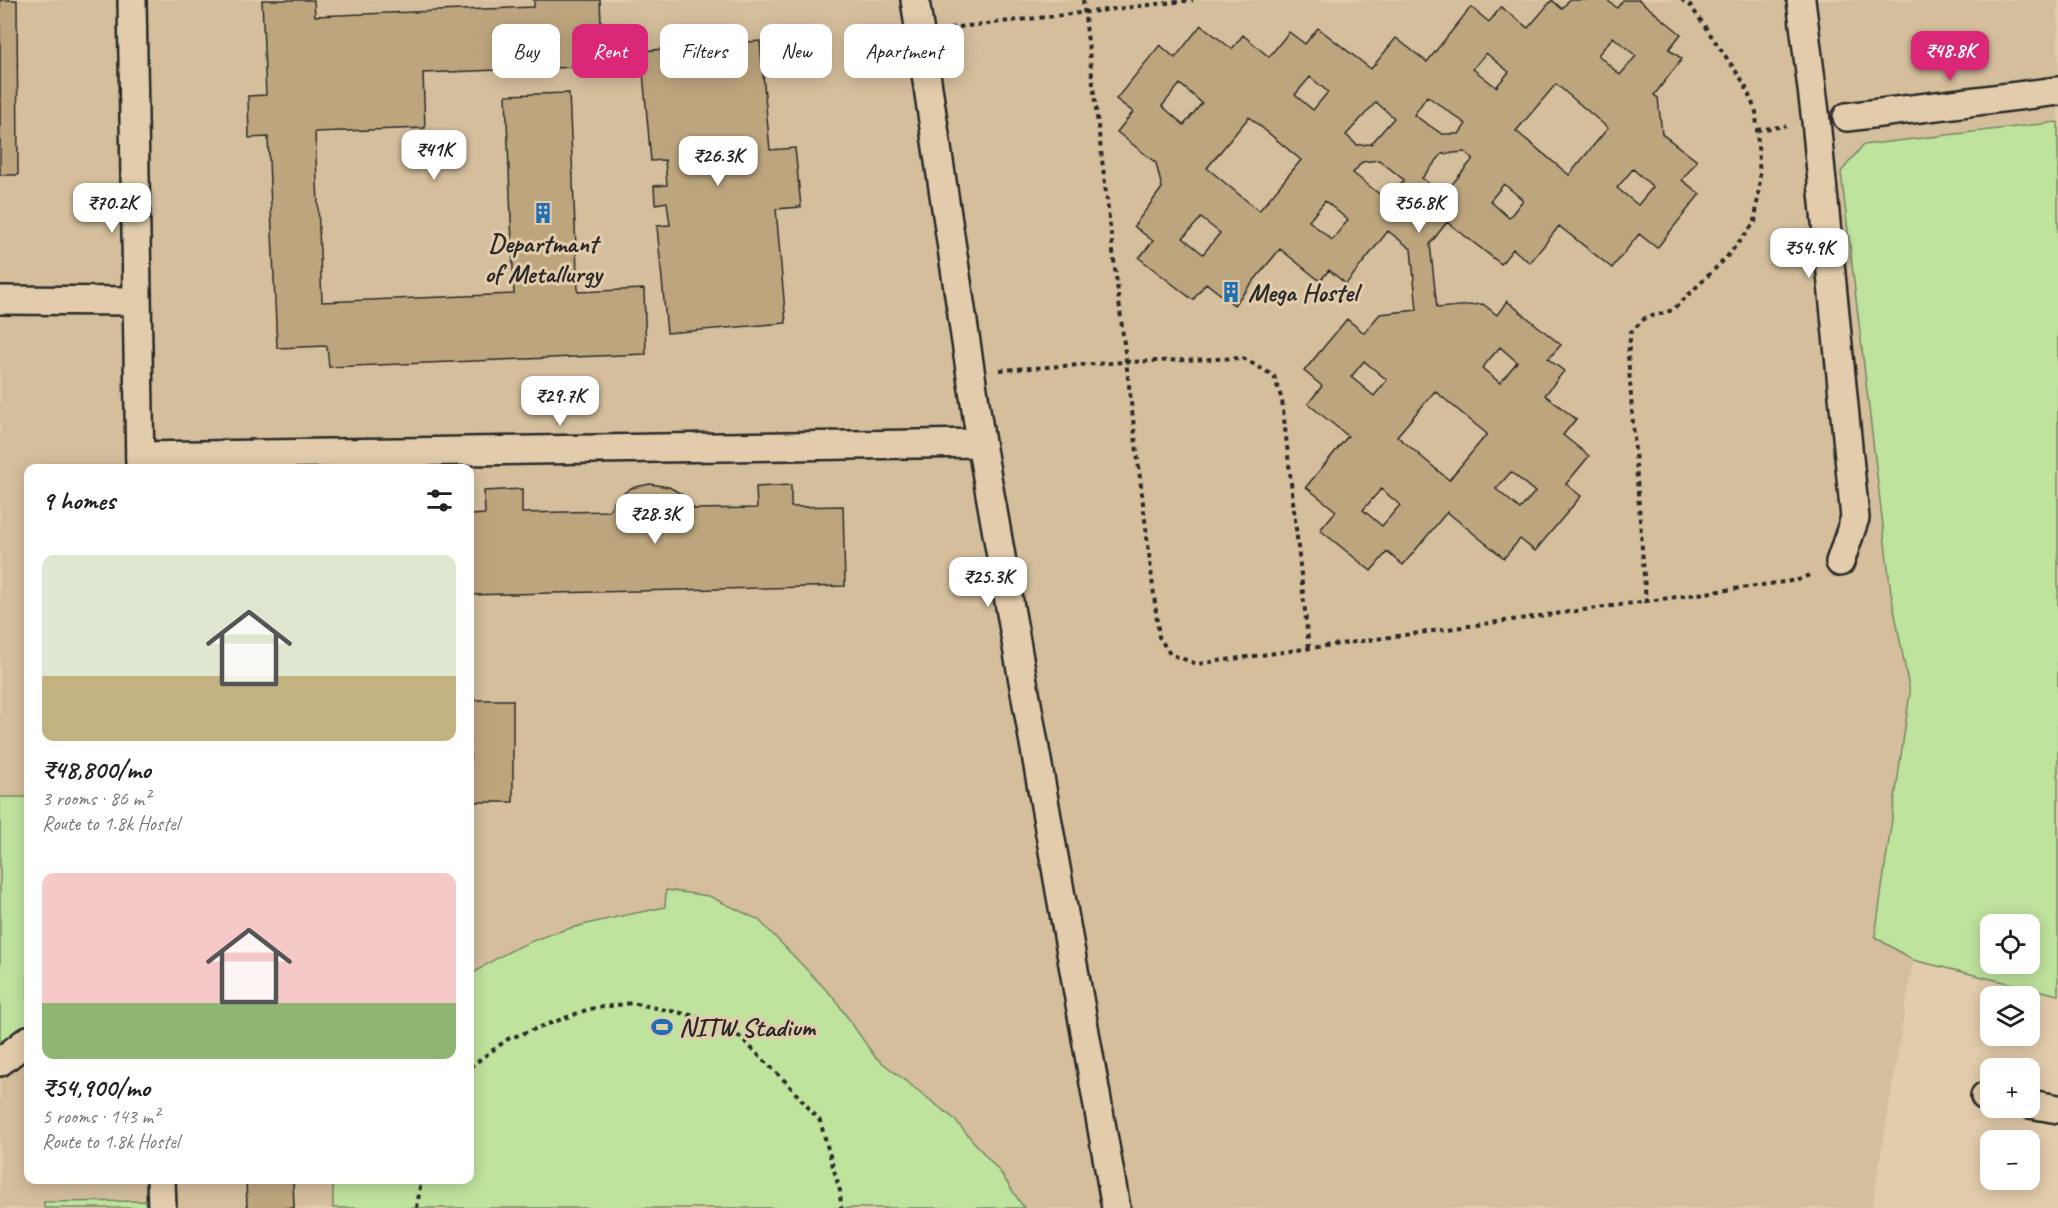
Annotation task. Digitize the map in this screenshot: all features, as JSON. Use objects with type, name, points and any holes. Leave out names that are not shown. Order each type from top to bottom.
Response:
[{"type":"street","points":[[132,0],[135,301],[140,462],[981,443]]},
{"type":"street","points":[[915,0],[918,24]]},
{"type":"street","points":[[1801,0],[1816,122],[1855,518],[1840,562]]},
{"type":"street","points":[[926,78],[981,443],[1116,1208]]},
{"type":"street","points":[[1847,117],[2058,91]]},
{"type":"street","points":[[0,300],[135,301]]},
{"type":"street","points":[[0,1062],[24,1043]]},
{"type":"street","points":[[2040,1106],[2058,1110]]},
{"type":"street","points":[[161,1184],[162,1208]]},
{"type":"path","points":[[1083,0],[1159,637],[1170,654],[1197,664],[1646,603],[1798,580],[1840,562]]},
{"type":"path","points":[[964,26],[1193,0]]},
{"type":"path","points":[[1646,603],[1628,355],[1631,332],[1645,318],[1673,309],[1725,259],[1755,222],[1761,178],[1755,112],[1744,83],[1690,5],[1682,0]]},
{"type":"path","points":[[970,373],[1126,362],[1243,358],[1274,376],[1281,400],[1309,648]]},
{"type":"path","points":[[474,1064],[508,1039],[589,1008],[632,1003],[701,1017],[740,1037],[787,1083],[820,1121],[840,1191],[840,1208]]},
{"type":"path","points":[[417,1208],[420,1184]]},
{"type":"shaded area","points":[[0,0],[2058,0],[2058,995],[2040,991],[2040,986],[2020,986],[1913,961],[1872,1208],[0,1208]]},
{"type":"green space","points":[[2058,122],[2058,995],[2040,991],[2040,986],[2021,986],[1913,960],[1875,937],[1910,693],[1891,593],[1841,172],[1863,145]]},
{"type":"green space","points":[[0,797],[24,797],[24,1043],[0,1062]]},
{"type":"green space","name":"NITW Stadium","points":[[666,890],[709,896],[759,920],[834,998],[875,1057],[953,1118],[1000,1172],[1024,1208],[333,1208],[333,1184],[474,1184],[474,973],[492,961],[539,938],[563,930],[665,907]]},
{"type":"green space","points":[[146,1201],[145,1208],[44,1208],[44,1202]]},
{"type":"building","points":[[0,0],[17,0],[18,175],[0,175]]},
{"type":"building","name":"Departmant of Metallurgy","points":[[262,0],[314,0],[315,16],[534,7],[534,0],[600,0],[601,24],[572,24],[572,67],[560,68],[560,24],[492,24],[492,70],[423,73],[425,128],[315,132],[322,302],[514,294],[506,95],[569,93],[578,292],[644,289],[646,354],[329,367],[327,346],[277,348],[268,137],[249,138],[248,96],[266,95]]},
{"type":"building","name":"Mega Hostel","points":[[1552,0],[1562,9],[1569,0],[1607,0],[1617,8],[1623,0],[1639,0],[1681,34],[1669,49],[1682,59],[1654,95],[1658,98],[1662,134],[1697,161],[1682,180],[1700,194],[1657,248],[1639,234],[1612,268],[1559,226],[1530,263],[1513,249],[1501,264],[1447,222],[1430,244],[1437,308],[1483,304],[1497,315],[1507,301],[1561,345],[1548,359],[1564,371],[1545,395],[1576,419],[1563,435],[1589,456],[1566,484],[1581,496],[1535,551],[1520,539],[1504,558],[1447,512],[1403,565],[1387,552],[1371,571],[1320,530],[1336,511],[1306,487],[1348,436],[1308,404],[1322,386],[1304,371],[1347,319],[1364,333],[1380,314],[1417,310],[1411,249],[1388,231],[1346,284],[1329,270],[1320,281],[1280,249],[1234,305],[1206,283],[1193,300],[1139,258],[1153,241],[1134,226],[1162,188],[1156,163],[1117,132],[1133,112],[1116,99],[1160,45],[1175,58],[1201,25],[1232,49],[1243,35],[1269,57],[1289,32],[1305,44],[1318,28],[1371,69],[1396,38],[1427,62],[1471,7],[1489,22],[1501,7],[1528,28]],"holes":[[[1613,37],[1636,56],[1620,75],[1598,55]],[[1486,53],[1509,72],[1496,87],[1473,69]],[[1310,77],[1328,92],[1313,110],[1295,95]],[[1180,84],[1202,103],[1184,125],[1162,106]],[[1556,84],[1608,128],[1569,175],[1516,131]],[[1427,96],[1466,124],[1459,134],[1442,134],[1414,115]],[[1376,102],[1394,118],[1371,144],[1357,145],[1346,135]],[[1249,117],[1301,160],[1259,211],[1207,168]],[[1465,152],[1473,159],[1443,195],[1422,178],[1442,154]],[[1379,160],[1404,180],[1388,201],[1353,173],[1362,162]],[[1633,169],[1653,187],[1638,205],[1617,188]],[[1504,184],[1523,200],[1509,218],[1490,201]],[[1325,201],[1348,220],[1332,240],[1309,221]],[[1201,218],[1220,233],[1203,254],[1183,238]],[[1500,347],[1517,362],[1500,383],[1482,368]],[[1364,361],[1387,380],[1374,396],[1351,377]],[[1435,391],[1487,434],[1449,480],[1397,436]],[[1511,472],[1535,492],[1520,509],[1496,489]],[[1381,489],[1400,505],[1382,526],[1363,510]]]},
{"type":"building","points":[[760,41],[760,78],[763,78],[770,150],[795,148],[801,207],[776,209],[786,323],[667,333],[657,226],[670,225],[667,202],[655,204],[654,186],[667,185],[665,160],[651,161],[643,78],[648,78],[648,50],[660,49],[660,78],[748,78],[748,42]]},
{"type":"building","points":[[650,484],[669,487],[685,496],[694,509],[757,508],[756,487],[791,485],[791,507],[843,506],[845,586],[474,595],[474,515],[485,514],[484,491],[522,489],[522,513],[609,511],[616,499],[631,488]]},
{"type":"building","points":[[474,700],[513,700],[513,802],[474,802]]},
{"type":"building","points":[[246,1184],[293,1184],[294,1208],[247,1208]]},
{"type":"place","name":"Departmant of Metallurgy","points":[[543,213]]},
{"type":"place","name":"Mega Hostel","points":[[1231,292]]},
{"type":"place","name":"NITW Stadium","points":[[662,1027]]}]
